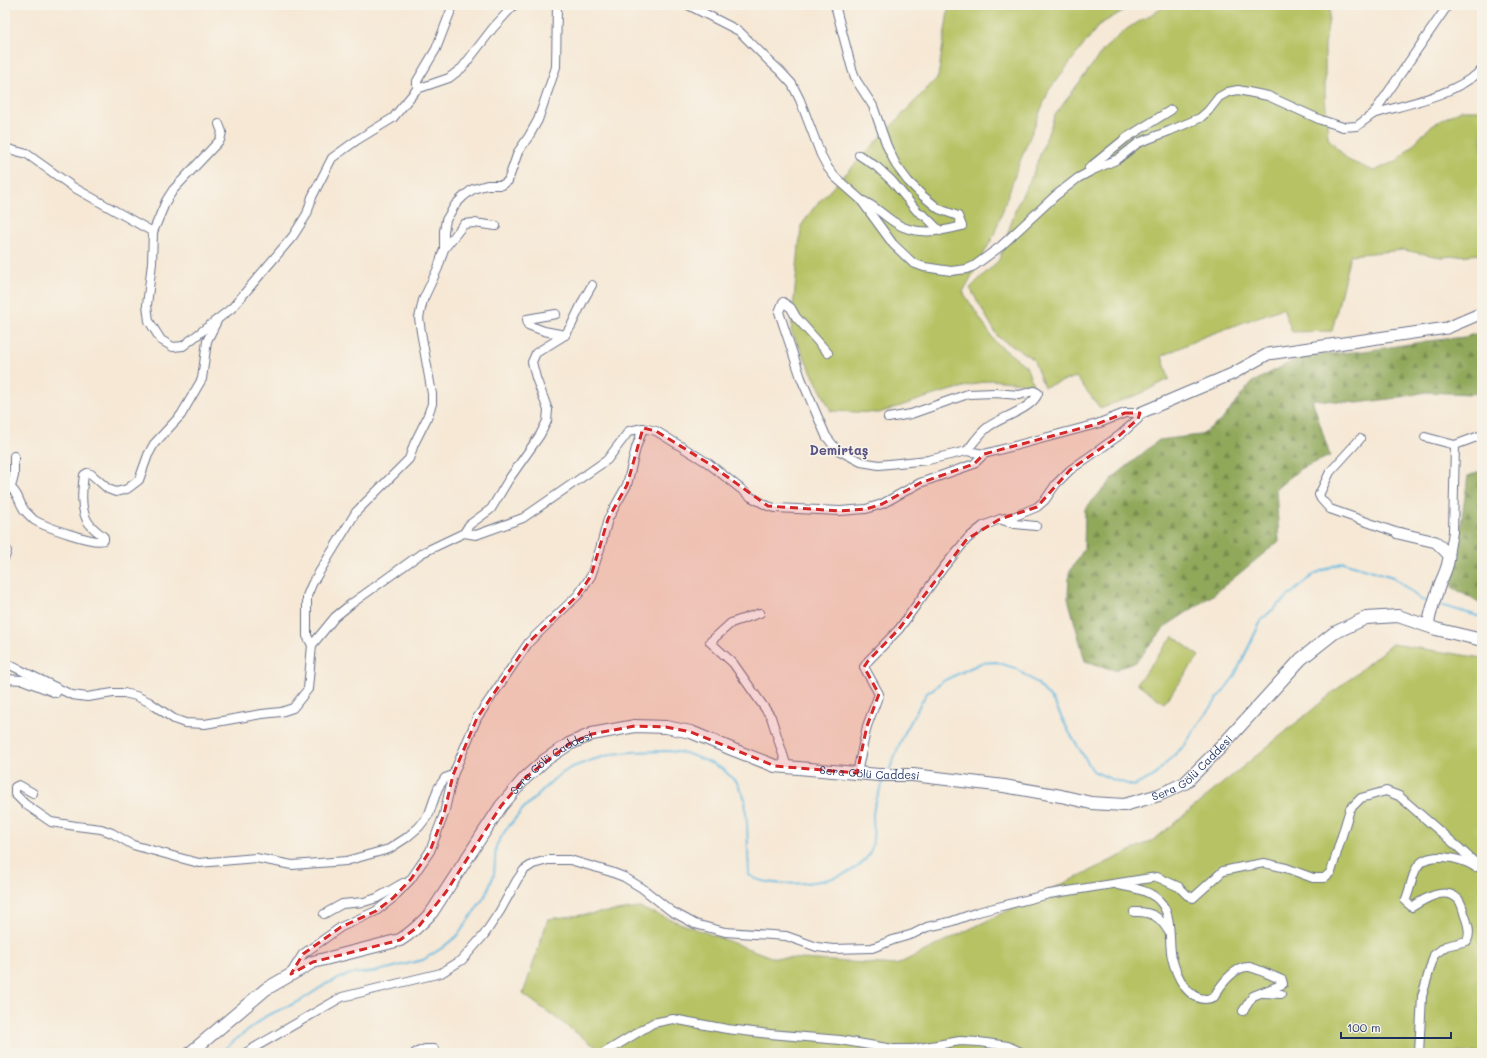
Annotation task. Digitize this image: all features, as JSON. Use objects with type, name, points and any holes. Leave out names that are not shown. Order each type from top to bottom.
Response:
[{"type":"main road","name":"Sera Gölü Caddesi","points":[[199,1052],[266,989],[290,974],[313,962],[400,940],[419,926],[432,912],[446,892],[501,806],[525,778],[545,760],[569,744],[586,736],[613,729],[635,726],[666,727],[691,732],[775,766],[879,775],[913,775],[1004,786],[1061,796],[1091,804],[1124,805],[1159,795],[1185,783],[1221,747],[1301,659],[1334,633],[1366,618],[1398,616],[1428,626],[1482,640]]},
{"type":"street","points":[[417,89],[417,81],[436,49],[453,5]]},
{"type":"street","points":[[219,124],[222,132],[220,140],[173,190],[152,232],[152,263],[147,304],[149,321],[161,340],[173,347],[183,346],[232,308],[293,236],[307,214],[312,197],[332,158],[357,140],[393,118],[417,89],[449,78],[462,68],[493,28],[514,5]]},
{"type":"street","points":[[312,645],[307,636],[307,596],[312,584],[356,512],[410,459],[414,444],[432,404],[432,394],[420,332],[420,318],[423,300],[438,268],[444,249],[444,231],[446,220],[455,205],[473,189],[487,185],[502,185],[508,181],[518,152],[530,136],[538,120],[556,67],[557,5]]},
{"type":"street","points":[[688,5],[739,31],[769,62],[780,70],[792,84],[800,100],[821,155],[828,168],[835,177],[860,200],[893,244],[913,263],[924,267],[951,271],[968,269],[974,266],[1001,246],[1055,196],[1118,144],[1171,110]]},
{"type":"street","points":[[835,5],[856,80],[873,106],[887,146],[896,165],[915,189],[939,209],[958,216],[962,226],[940,231],[923,232],[904,228],[870,204],[860,200]]},
{"type":"street","points":[[1078,178],[1118,158],[1138,143],[1200,118],[1208,111],[1219,97],[1228,92],[1238,90],[1268,96],[1321,120],[1342,127],[1357,126],[1373,114],[1448,5]]},
{"type":"street","points":[[1373,114],[1450,91],[1472,79],[1482,70]]},
{"type":"street","points":[[5,148],[27,154],[73,187],[152,232]]},
{"type":"street","points":[[860,155],[881,170],[918,211],[940,231]]},
{"type":"street","points":[[444,249],[464,224],[474,223],[496,226]]},
{"type":"street","points":[[464,534],[469,525],[491,509],[509,479],[540,435],[547,421],[548,410],[536,378],[532,362],[536,353],[565,335],[592,284]]},
{"type":"street","points":[[828,353],[796,317],[791,308],[783,302],[780,312],[801,378],[826,436],[836,449],[862,462],[879,465],[928,460],[967,451],[984,454],[1097,424],[1125,413],[1140,413],[1232,374],[1268,354],[1447,328],[1482,313]]},
{"type":"street","points":[[556,314],[527,319],[528,325],[544,331],[565,335]]},
{"type":"street","points":[[14,456],[14,476],[8,489],[15,491],[18,501],[24,511],[35,520],[83,539],[100,542],[104,540],[104,537],[89,523],[85,514],[83,507],[84,476],[87,473],[91,474],[108,489],[116,492],[127,489],[139,480],[148,455],[154,444],[181,416],[202,379],[207,341],[218,318]]},
{"type":"street","points":[[888,418],[911,414],[968,394],[995,393],[1020,395],[1034,391],[1038,393],[1037,398],[1025,407],[987,428],[967,451]]},
{"type":"street","points":[[857,773],[867,726],[879,694],[864,667],[868,661],[899,629],[943,568],[967,539],[984,526],[1000,519],[1013,517],[1037,507],[1045,500],[1056,484],[1070,470],[1120,436],[1138,419],[1140,413]]},
{"type":"street","points":[[5,679],[23,680],[78,700],[113,693],[124,693],[136,696],[149,702],[174,719],[185,723],[205,724],[281,712],[292,708],[308,688],[312,645],[335,617],[422,553],[464,534],[476,535],[522,518],[607,460],[629,431],[643,428],[656,431],[708,463],[751,497],[768,506],[776,508],[840,511],[866,509],[882,504],[920,483],[974,464],[984,454]]},
{"type":"street","points":[[290,974],[303,954],[340,927],[376,912],[393,898],[411,879],[430,851],[444,814],[453,775],[477,718],[529,642],[578,594],[591,576],[608,519],[627,485],[636,448],[643,428]]},
{"type":"street","points":[[1425,437],[1454,445],[1482,435]]},
{"type":"street","points":[[1360,440],[1330,472],[1319,495],[1321,500],[1330,509],[1398,533],[1436,542],[1449,555]]},
{"type":"street","points":[[1428,626],[1430,613],[1440,584],[1447,570],[1453,532],[1454,445]]},
{"type":"street","points":[[1000,519],[1015,524],[1036,526]]},
{"type":"street","points":[[5,546],[7,551],[5,557]]},
{"type":"street","points":[[760,613],[731,623],[710,642],[732,663],[771,717],[787,767]]},
{"type":"street","points":[[5,664],[72,695],[87,697]]},
{"type":"street","points":[[33,793],[19,785],[15,787],[15,794],[24,804],[51,822],[101,829],[112,833],[133,845],[199,863],[256,858],[292,865],[346,861],[389,849],[419,827],[429,814],[438,788],[445,778],[453,775]]},
{"type":"street","points":[[244,1053],[342,997],[440,973],[462,960],[488,929],[524,870],[533,864],[548,860],[570,860],[624,877],[642,888],[671,911],[695,924],[725,932],[786,936],[817,947],[833,949],[872,948],[913,934],[927,927],[1049,894],[1157,877],[1179,887],[1187,895],[1193,898],[1223,871],[1264,863],[1286,868],[1313,878],[1324,878],[1331,872],[1350,809],[1361,798],[1386,790],[1399,796],[1482,870]]},
{"type":"street","points":[[1418,1053],[1422,996],[1434,955],[1446,946],[1467,941],[1470,936],[1467,922],[1459,900],[1450,894],[1438,894],[1412,907],[1405,901],[1417,868],[1426,859],[1445,856],[1468,862],[1482,870]]},
{"type":"street","points":[[324,914],[342,904],[364,902],[377,898],[411,879]]},
{"type":"street","points":[[1113,884],[1148,892],[1162,904],[1169,922],[1172,958],[1178,976],[1186,989],[1196,996],[1205,999],[1214,997],[1219,988],[1235,972],[1249,967],[1284,982],[1283,984],[1253,996],[1243,1012]]},
{"type":"street","points":[[1134,912],[1144,912],[1154,915],[1162,922],[1169,932]]},
{"type":"street","points":[[1261,992],[1281,994]]},
{"type":"street","points":[[604,1053],[653,1023],[673,1019],[734,1030],[840,1040],[893,1049],[914,1049],[960,1041],[1008,1046],[1023,1053]]},
{"type":"street","points":[[416,1053],[425,1049],[434,1049],[433,1053]]},
{"type":"highlighted area","points":[[1125,413],[1140,413],[1138,419],[1120,435],[1070,470],[1037,507],[1000,519],[967,539],[899,629],[868,661],[864,667],[879,694],[867,726],[857,773],[775,766],[691,732],[666,727],[635,726],[592,734],[569,744],[525,778],[501,806],[446,892],[419,926],[400,940],[313,962],[291,974],[303,954],[341,927],[376,911],[393,898],[411,879],[430,851],[444,814],[453,775],[477,718],[529,642],[578,595],[591,576],[608,519],[627,485],[643,428],[656,431],[708,463],[768,506],[840,511],[866,509],[882,504],[920,483],[974,464],[984,454],[1097,424]]},
{"type":"green space","points":[[949,5],[1133,5],[1099,25],[1049,90],[1019,164],[994,235],[963,292],[996,343],[1026,366],[1033,384],[991,380],[937,394],[879,413],[831,411],[791,331],[801,226],[815,206],[938,77]]},
{"type":"green space","points":[[1168,5],[1331,5],[1325,45],[1325,94],[1328,138],[1348,160],[1374,171],[1398,160],[1432,125],[1461,110],[1482,110],[1482,254],[1441,257],[1403,250],[1350,255],[1332,331],[1292,332],[1283,308],[1203,337],[1162,356],[1169,379],[1140,394],[1100,408],[1076,377],[1044,387],[1033,359],[998,337],[970,288],[999,260],[1017,205],[1032,176],[1055,115],[1104,49],[1128,28]]},
{"type":"green space","points":[[1482,332],[1482,392],[1470,394],[1426,392],[1397,398],[1357,403],[1312,399],[1330,456],[1300,469],[1276,489],[1279,541],[1213,595],[1166,626],[1136,662],[1114,670],[1085,661],[1068,598],[1069,573],[1084,549],[1085,509],[1115,476],[1159,440],[1200,435],[1222,420],[1251,383],[1302,356],[1365,351],[1464,337]]},
{"type":"green space","points":[[1482,471],[1482,603],[1479,603],[1452,587],[1468,476]]},
{"type":"green space","points":[[1173,636],[1199,656],[1164,703],[1137,683]]},
{"type":"green space","points":[[1392,644],[1482,658],[1482,1053],[604,1053],[523,994],[548,919],[640,908],[771,957],[896,965],[1155,839]]},
{"type":"waterway","points":[[889,771],[903,736],[926,694],[945,680],[981,663],[996,662],[1015,668],[1037,683],[1054,702],[1069,732],[1093,771],[1111,779],[1134,786],[1154,776],[1185,745],[1193,731],[1234,677],[1262,619],[1314,574],[1343,562],[1393,577],[1421,600],[1430,602]]},
{"type":"waterway","points":[[1436,604],[1482,617]]},
{"type":"waterway","points":[[219,1053],[266,1016],[300,1001],[326,984],[350,974],[374,972],[423,960],[442,948],[458,935],[485,896],[494,875],[496,846],[505,831],[522,810],[554,779],[570,768],[613,754],[668,751],[685,753],[723,769],[737,783],[745,799],[749,875],[759,880],[787,884],[821,881],[838,876],[853,870],[864,861],[871,850],[873,836],[873,814],[885,779]]},
{"type":"district","name":"Demirtaş","points":[[839,450]]}]
